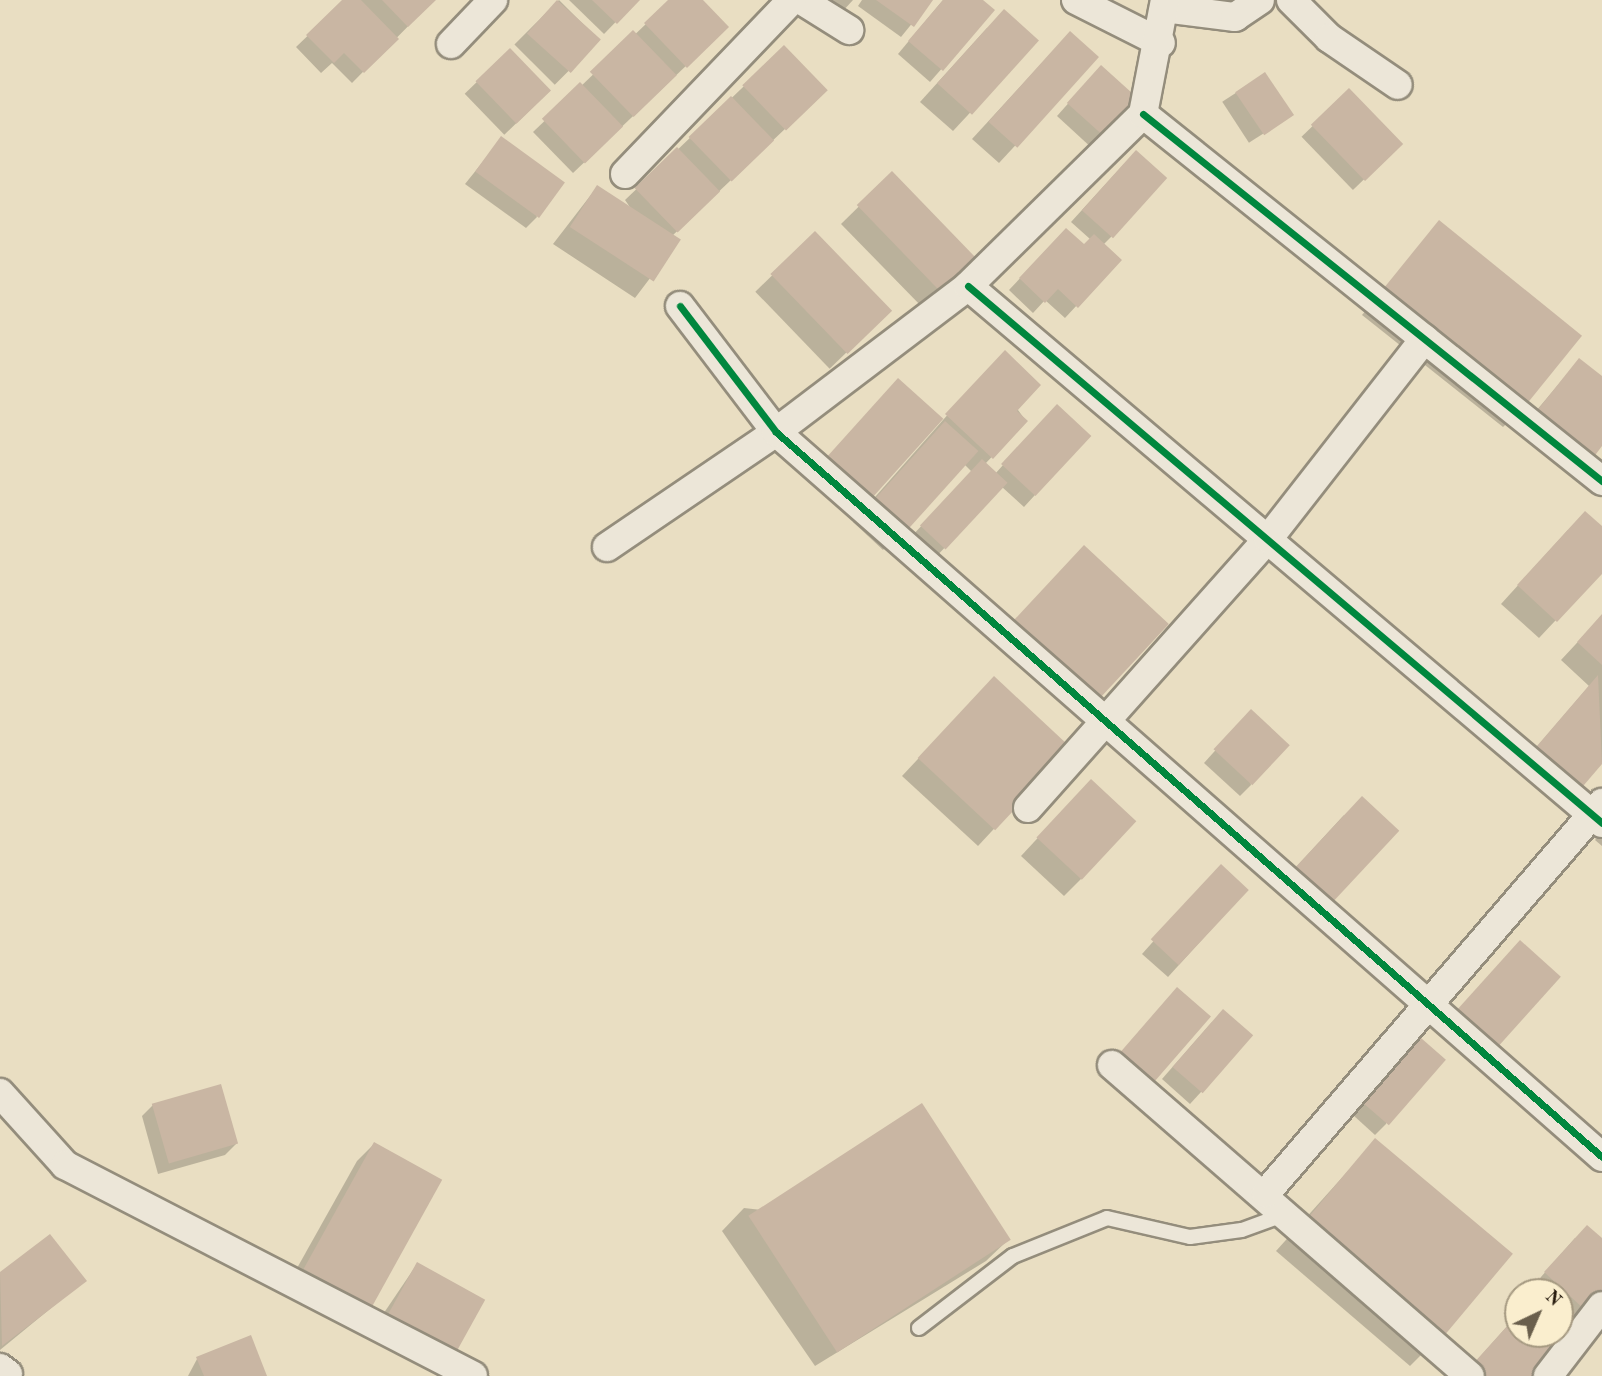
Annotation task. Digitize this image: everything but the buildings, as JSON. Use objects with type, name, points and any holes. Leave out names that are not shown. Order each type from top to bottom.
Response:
[{"type":"street","points":[[451,44],[493,0]]},
{"type":"street","points":[[625,174],[792,0]]},
{"type":"street","points":[[801,0],[849,30]]},
{"type":"street","points":[[1076,0],[1161,43]]},
{"type":"street","points":[[607,547],[776,432],[968,286],[1143,114],[1161,43],[1164,4],[1235,17],[1260,0]]},
{"type":"street","points":[[1291,0],[1329,38],[1398,85]]},
{"type":"street","points":[[1143,114],[1602,481]]},
{"type":"street","points":[[968,286],[1599,813],[1425,1003],[1266,1193]]},
{"type":"street","points":[[680,306],[776,432],[1602,1157]]},
{"type":"street","points":[[1028,808],[1268,539],[1424,339]]},
{"type":"street","points":[[1112,1065],[1266,1193],[1470,1376]]},
{"type":"street","points":[[0,1093],[65,1165],[473,1376]]},
{"type":"street","points":[[1548,1376],[1602,1306]]},
{"type":"lane","points":[[919,1328],[1013,1256],[1107,1218],[1189,1237],[1242,1230],[1288,1213]]},
{"type":"cycle path","points":[[1143,114],[1602,481]]},
{"type":"cycle path","points":[[968,286],[1602,823]]},
{"type":"cycle path","points":[[680,306],[776,432],[1602,1157]]}]
